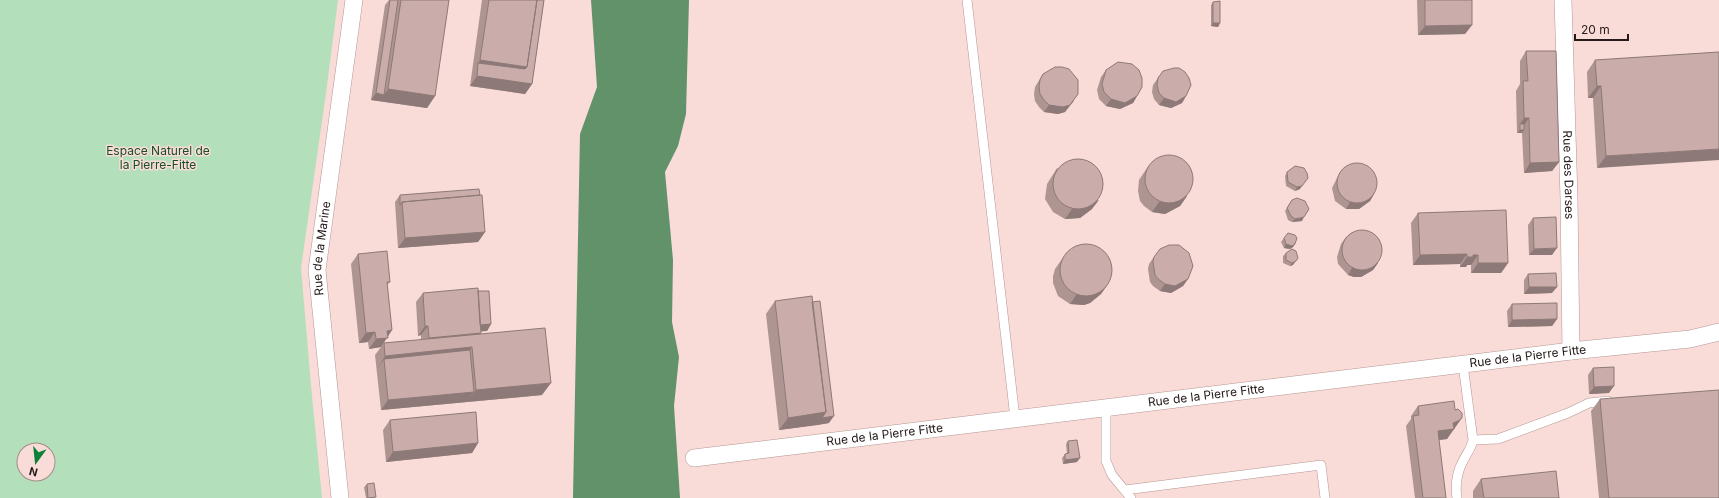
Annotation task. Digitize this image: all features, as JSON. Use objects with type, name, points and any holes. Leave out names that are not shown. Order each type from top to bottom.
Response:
[{"type":"street","name":"Rue de la Marine","points":[[340,498],[317,270],[354,0]]},
{"type":"street","name":"Rue des Darses","points":[[1563,0],[1569,199],[1571,351]]},
{"type":"street","name":"Rue de la Pierre Fitte","points":[[694,458],[1015,418],[1106,409],[1571,351],[1690,339],[1719,332]]},
{"type":"lane","points":[[967,0],[1015,418]]},
{"type":"lane","points":[[1457,498],[1455,486],[1463,461],[1470,450],[1472,440],[1463,365]]},
{"type":"lane","points":[[1472,440],[1498,439],[1568,413],[1589,403],[1619,400]]},
{"type":"lane","points":[[1106,409],[1106,461],[1112,476],[1128,494],[1321,465],[1325,498]]},
{"type":"green space","name":"Espace Naturel de la Pierre-Fitte","points":[[0,0],[338,0],[301,268],[322,498],[0,498]]},
{"type":"shaded area","points":[[591,0],[689,0],[686,114],[678,146],[665,172],[673,260],[672,322],[679,357],[674,406],[680,498],[573,498],[580,134],[597,87]]},
{"type":"building","points":[[390,0],[398,0],[384,95],[376,93]]},
{"type":"building","points":[[401,0],[449,0],[435,96],[388,89]]},
{"type":"building","points":[[489,0],[537,0],[527,67],[480,60]]},
{"type":"building","points":[[537,0],[544,0],[532,84],[477,76],[478,63],[525,69],[527,67]]},
{"type":"building","points":[[1425,0],[1472,0],[1472,25],[1425,26]]},
{"type":"building","points":[[1220,1],[1220,23],[1213,23],[1213,2]]},
{"type":"building","points":[[1526,51],[1556,51],[1559,162],[1530,163],[1529,118],[1524,118],[1523,81],[1528,81]]},
{"type":"building","points":[[1719,52],[1719,149],[1606,156],[1601,86],[1597,86],[1595,60]]},
{"type":"building","points":[[1118,62],[1132,64],[1139,70],[1142,78],[1142,87],[1137,96],[1125,103],[1111,99],[1104,92],[1102,84],[1106,70]]},
{"type":"building","points":[[1055,67],[1069,69],[1078,80],[1078,94],[1070,105],[1063,107],[1049,105],[1040,94],[1040,80],[1043,74]]},
{"type":"building","points":[[1179,68],[1185,72],[1191,85],[1186,96],[1176,102],[1164,98],[1159,93],[1157,85],[1158,78],[1163,71]]},
{"type":"building","points":[[1520,124],[1524,124],[1524,130],[1520,130]]},
{"type":"building","points":[[1164,155],[1174,155],[1186,162],[1193,174],[1193,184],[1186,196],[1174,203],[1164,203],[1156,199],[1149,192],[1145,184],[1145,174],[1149,166],[1156,159]]},
{"type":"building","points":[[1083,159],[1088,160],[1096,166],[1102,174],[1102,194],[1096,202],[1088,208],[1073,209],[1068,208],[1060,202],[1054,194],[1053,179],[1054,174],[1060,166],[1068,160]]},
{"type":"building","points":[[1357,163],[1368,166],[1374,172],[1377,183],[1374,194],[1368,200],[1357,203],[1346,200],[1340,194],[1337,183],[1340,172],[1346,166]]},
{"type":"building","points":[[1295,166],[1304,168],[1307,173],[1308,178],[1302,186],[1297,187],[1288,182],[1287,172]]},
{"type":"building","points":[[479,189],[480,195],[402,202],[400,205],[400,195]]},
{"type":"building","points":[[482,195],[485,232],[405,238],[402,202]]},
{"type":"building","points":[[1297,198],[1305,201],[1309,209],[1304,217],[1295,219],[1291,216],[1287,208],[1292,200]]},
{"type":"building","points":[[1506,210],[1508,263],[1478,263],[1478,255],[1467,257],[1467,254],[1420,255],[1418,213]]},
{"type":"building","points":[[1556,217],[1557,248],[1534,249],[1533,218]]},
{"type":"building","points":[[1358,230],[1366,230],[1373,233],[1379,239],[1382,250],[1379,261],[1373,267],[1366,270],[1358,270],[1351,267],[1345,261],[1342,254],[1342,246],[1345,239],[1351,233]]},
{"type":"building","points":[[1288,233],[1295,235],[1297,238],[1295,244],[1292,246],[1286,244],[1284,238]]},
{"type":"building","points":[[1086,244],[1096,246],[1104,252],[1110,260],[1112,270],[1110,280],[1104,288],[1096,294],[1086,296],[1076,294],[1068,288],[1062,280],[1060,270],[1062,260],[1068,252],[1076,246]]},
{"type":"building","points":[[1169,245],[1179,245],[1189,253],[1193,266],[1188,279],[1175,286],[1165,284],[1158,279],[1155,275],[1153,262],[1154,257],[1160,249]]},
{"type":"building","points":[[1292,249],[1296,251],[1298,258],[1292,263],[1286,260],[1286,253]]},
{"type":"building","points":[[387,251],[390,282],[387,282],[392,330],[387,331],[388,338],[376,339],[375,332],[366,333],[358,254]]},
{"type":"building","points":[[1556,273],[1557,287],[1529,287],[1528,274]]},
{"type":"building","points":[[478,288],[481,333],[429,338],[428,326],[425,326],[423,293]]},
{"type":"building","points":[[478,291],[489,291],[491,324],[480,325]]},
{"type":"building","points":[[812,296],[826,412],[788,418],[775,301]]},
{"type":"building","points":[[820,301],[834,416],[822,418],[826,412],[812,302]]},
{"type":"building","points":[[1557,303],[1557,319],[1512,320],[1512,304]]},
{"type":"building","points":[[545,328],[551,383],[476,390],[472,347],[385,356],[384,343]]},
{"type":"building","points":[[470,350],[474,392],[388,400],[384,359]]},
{"type":"building","points":[[1614,367],[1614,386],[1594,387],[1593,368]]},
{"type":"building","points":[[1719,390],[1719,498],[1609,498],[1600,399]]},
{"type":"building","points":[[1454,401],[1455,410],[1458,409],[1462,413],[1462,418],[1453,423],[1454,429],[1438,431],[1446,498],[1423,498],[1413,416],[1419,415],[1418,406]]},
{"type":"building","points":[[476,412],[478,443],[393,452],[390,420]]},
{"type":"building","points":[[1077,440],[1080,458],[1065,460],[1065,454],[1069,453],[1068,441]]},
{"type":"building","points":[[1556,471],[1559,498],[1484,498],[1481,479]]},
{"type":"building","points":[[374,483],[376,497],[368,498],[367,484]]}]
